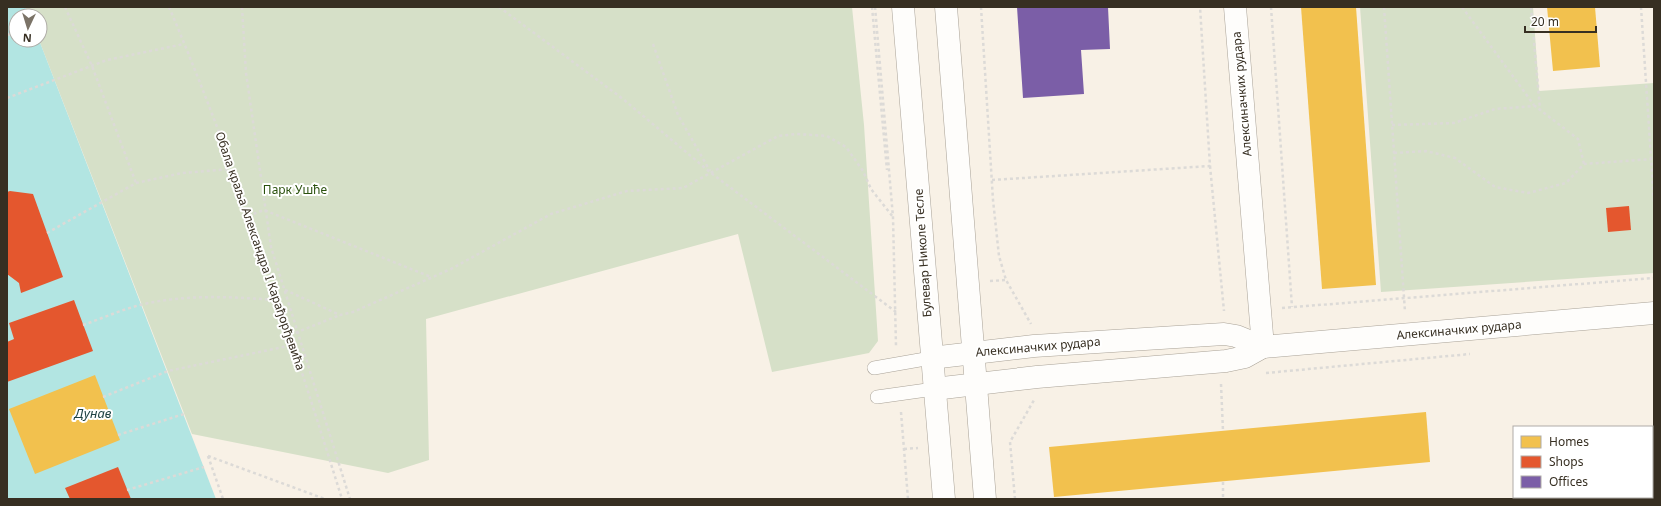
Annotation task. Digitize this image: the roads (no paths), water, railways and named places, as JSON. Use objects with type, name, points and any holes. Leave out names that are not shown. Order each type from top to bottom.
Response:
[{"type":"street","name":"Булевар Николе Тесле","points":[[903,7],[931,358],[944,499]]},
{"type":"street","points":[[946,7],[985,499]]},
{"type":"street","name":"Алексиначких рудара","points":[[1235,7],[1263,347]]},
{"type":"street","name":"Алексиначких рудара","points":[[934,389],[1037,377],[1226,361],[1245,357],[1263,347],[1654,313]]},
{"type":"street","name":"Алексиначких рудара","points":[[931,358],[1034,346],[1224,334],[1236,336],[1263,347]]},
{"type":"lane","points":[[874,368],[931,358]]},
{"type":"lane","points":[[877,397],[934,389]]},
{"type":"water","name":"Дунав","points":[[7,7],[25,7],[8,8],[8,48],[42,48],[216,499],[7,499]]},
{"type":"park label","name":"Парк Ушће","points":[[295,190]]}]
